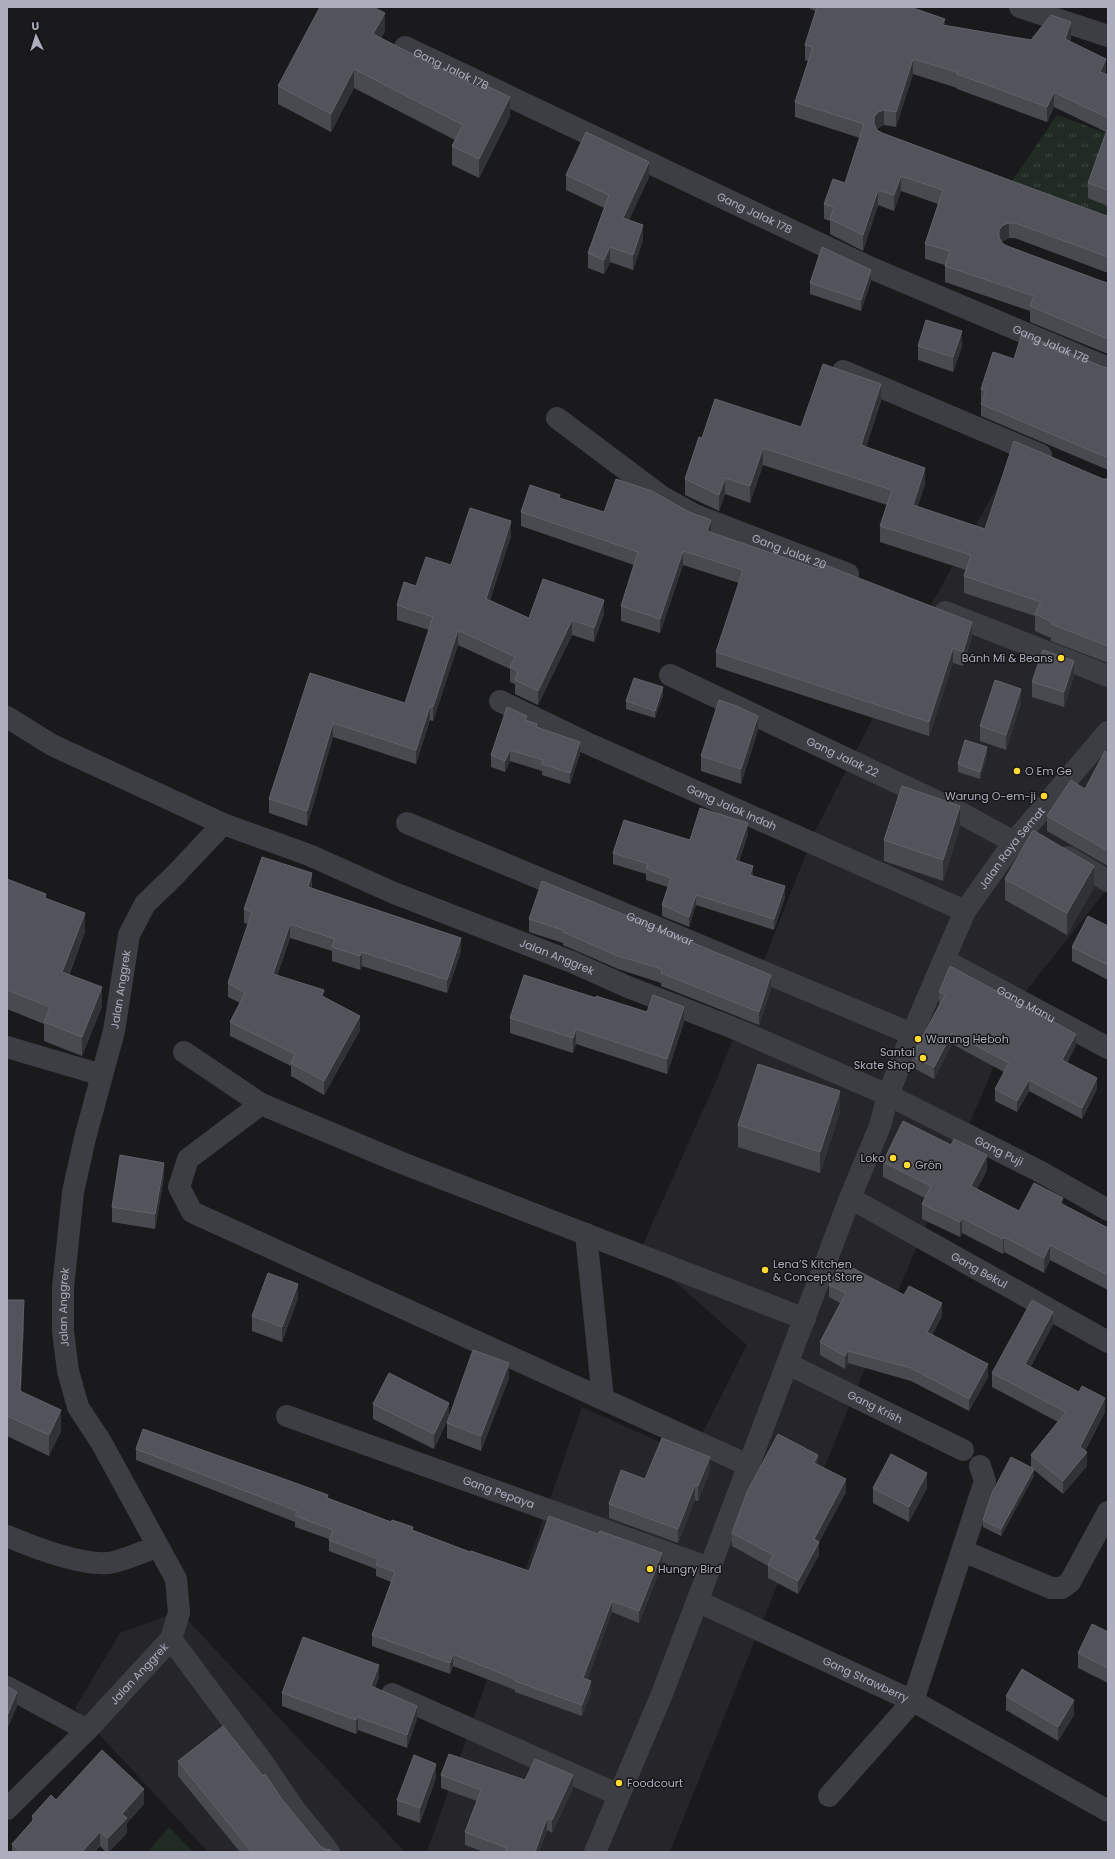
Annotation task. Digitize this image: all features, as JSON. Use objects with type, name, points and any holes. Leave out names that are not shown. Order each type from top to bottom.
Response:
[{"type":"street","points":[[1020,7],[1108,36]]},
{"type":"street","name":"Gang Jalak 17B","points":[[405,47],[871,268],[1108,368]]},
{"type":"street","points":[[844,371],[1057,462]]},
{"type":"street","name":"Gang Jalak 20","points":[[557,418],[661,496],[695,515],[865,581]]},
{"type":"street","points":[[924,604],[1108,676]]},
{"type":"street","name":"Gang Jalak 22","points":[[670,674],[957,811],[1019,837],[1046,845],[1108,881]]},
{"type":"street","name":"Gang Jalak Indah","points":[[500,701],[587,744],[965,911]]},
{"type":"street","name":"Jalan Anggrek","points":[[7,717],[52,745],[223,824],[309,855],[394,893],[572,962],[628,987],[731,1027],[888,1095]]},
{"type":"street","name":"Jalan Raya Semat","points":[[595,1852],[662,1694],[750,1466],[850,1198],[880,1126],[888,1095],[912,1034],[965,911],[1019,837],[1105,741]]},
{"type":"street","name":"Gang Mawar","points":[[407,823],[912,1034]]},
{"type":"street","name":"Jalan Anggrek","points":[[7,1809],[87,1730],[171,1640],[179,1613],[176,1579],[157,1547],[101,1442],[78,1407],[68,1371],[63,1331],[63,1288],[73,1192],[85,1138],[114,1031],[129,936],[145,904],[175,876],[223,824]]},
{"type":"street","name":"Gang Manu","points":[[944,960],[1108,1048]]},
{"type":"street","points":[[7,1047],[102,1075]]},
{"type":"street","points":[[184,1052],[261,1104],[402,1163],[805,1319]]},
{"type":"street","name":"Gang Puji","points":[[888,1095],[1039,1171],[1108,1210]]},
{"type":"street","points":[[261,1104],[188,1159],[179,1187],[192,1212],[750,1466]]},
{"type":"street","name":"Gang Bekul","points":[[850,1198],[1108,1342]]},
{"type":"street","points":[[586,1234],[604,1399]]},
{"type":"street","name":"Gang Krish","points":[[788,1364],[963,1450]]},
{"type":"street","name":"Gang Pepaya","points":[[287,1416],[710,1568]]},
{"type":"street","name":"Gang Strawberry","points":[[697,1601],[913,1701],[963,1550],[983,1473]]},
{"type":"street","points":[[963,1550],[1051,1588],[1062,1588],[1070,1582],[1108,1512]]},
{"type":"street","points":[[7,1536],[38,1548],[80,1560],[108,1563],[157,1547]]},
{"type":"street","points":[[171,1640],[261,1760],[295,1810],[329,1852]]},
{"type":"street","points":[[7,1687],[87,1730]]},
{"type":"street","points":[[392,1694],[619,1795]]},
{"type":"street","points":[[829,1796],[913,1701],[1108,1811]]},
{"type":"shaded area","points":[[1015,455],[1108,480],[1108,888],[1026,991],[852,1399],[670,1852],[427,1852],[582,1407],[691,1456],[747,1345],[640,1251],[717,1079],[815,831],[931,605]]},
{"type":"shaded area","points":[[179,1611],[405,1852],[208,1852],[75,1708],[120,1633]]},
{"type":"green space","points":[[1057,115],[1108,134],[1108,231],[1012,181]]},
{"type":"green space","points":[[169,1827],[193,1852],[148,1852]]},
{"type":"building","points":[[320,7],[373,7],[385,13],[373,34],[481,89],[483,84],[510,97],[479,159],[452,146],[463,125],[354,69],[331,114],[278,86]]},
{"type":"building","points":[[817,7],[910,7],[945,19],[942,25],[1031,40],[1051,15],[1071,22],[1065,39],[1106,59],[1100,72],[1108,75],[1108,118],[1054,92],[1047,107],[957,74],[957,72],[913,59],[896,112],[884,110],[878,112],[874,117],[874,124],[877,130],[882,133],[1108,216],[1108,257],[1015,223],[1003,225],[999,230],[999,237],[1002,243],[1007,246],[1108,283],[1108,339],[1030,306],[1034,296],[945,266],[950,251],[925,244],[943,190],[901,176],[894,195],[878,190],[863,235],[830,219],[834,207],[824,204],[833,179],[845,183],[864,124],[795,102],[813,47],[805,45]]},
{"type":"building","points":[[1108,127],[1108,190],[1088,183]]},
{"type":"building","points":[[586,132],[649,162],[623,218],[643,225],[633,255],[610,247],[604,260],[588,253],[609,195],[566,175]]},
{"type":"building","points":[[822,247],[871,270],[861,300],[810,283]]},
{"type":"building","points":[[926,320],[962,331],[953,357],[918,346]]},
{"type":"building","points":[[1022,333],[1108,368],[1108,458],[981,404],[986,390],[981,389],[993,352],[1014,359]]},
{"type":"building","points":[[823,364],[881,384],[861,445],[925,468],[913,505],[985,529],[1014,441],[1103,479],[1108,479],[1108,646],[1051,624],[1052,622],[1035,614],[1041,602],[964,576],[971,555],[880,526],[892,490],[763,448],[750,486],[725,478],[719,495],[685,479],[699,437],[702,438],[715,399],[801,427]]},
{"type":"building","points":[[616,479],[652,491],[689,512],[711,520],[707,531],[818,569],[820,563],[972,622],[963,652],[953,648],[929,722],[716,652],[743,570],[683,551],[660,619],[621,606],[638,552],[521,512],[530,485],[560,495],[559,498],[604,512]]},
{"type":"building","points":[[470,508],[511,521],[486,599],[529,618],[543,579],[604,600],[594,628],[572,620],[538,691],[515,680],[518,671],[510,667],[515,657],[458,630],[433,707],[430,706],[416,750],[333,723],[307,811],[269,799],[310,673],[405,703],[433,617],[397,605],[404,582],[416,586],[426,557],[451,565]]},
{"type":"building","points":[[1043,650],[1074,661],[1064,692],[1032,682]]},
{"type":"building","points":[[634,678],[663,687],[655,711],[626,701]]},
{"type":"building","points":[[995,680],[1021,689],[1006,735],[980,726]]},
{"type":"building","points":[[719,700],[758,716],[741,769],[701,756]]},
{"type":"building","points":[[507,707],[527,716],[525,720],[537,724],[536,727],[580,742],[570,773],[542,764],[543,760],[510,750],[505,761],[491,755]]},
{"type":"building","points":[[965,740],[987,747],[980,772],[958,764]]},
{"type":"building","points":[[1105,751],[1108,753],[1108,851],[1047,816],[1071,780],[1085,789]]},
{"type":"building","points":[[902,786],[960,806],[943,860],[884,840]]},
{"type":"building","points":[[700,808],[748,823],[735,860],[753,866],[750,875],[785,886],[774,919],[696,895],[689,917],[662,905],[671,878],[646,869],[648,864],[613,853],[624,820],[690,840]]},
{"type":"building","points":[[1033,830],[1094,866],[1067,913],[1005,879]]},
{"type":"building","points":[[262,857],[312,873],[308,887],[461,938],[447,980],[362,952],[360,956],[332,947],[335,939],[290,924],[273,974],[324,990],[322,996],[360,1016],[324,1081],[291,1063],[295,1054],[230,1022],[245,993],[228,983],[252,912],[244,909]]},
{"type":"building","points":[[7,879],[46,894],[45,898],[85,913],[62,972],[102,987],[82,1037],[44,1022],[50,1007],[7,990]]},
{"type":"building","points":[[542,881],[771,975],[759,1012],[661,973],[662,969],[618,956],[563,932],[563,930],[529,919]]},
{"type":"building","points":[[1088,916],[1108,926],[1108,965],[1072,947]]},
{"type":"building","points":[[950,966],[1076,1034],[1062,1060],[1097,1078],[1082,1108],[1029,1080],[1017,1101],[995,1089],[1009,1063],[952,1033],[934,1067],[912,1056],[945,995],[939,992]]},
{"type":"building","points":[[524,975],[596,998],[596,996],[647,1012],[653,995],[684,1007],[667,1059],[576,1029],[573,1038],[510,1018]]},
{"type":"building","points":[[758,1064],[840,1091],[820,1152],[738,1125]]},
{"type":"building","points":[[903,1121],[951,1145],[954,1139],[987,1155],[971,1186],[1019,1211],[1034,1183],[1063,1198],[1060,1203],[1108,1228],[1108,1275],[1050,1245],[1044,1258],[1004,1237],[1003,1239],[962,1218],[960,1222],[922,1204],[931,1186],[883,1162]]},
{"type":"building","points":[[120,1155],[164,1163],[155,1214],[112,1207]]},
{"type":"building","points":[[841,1262],[904,1295],[909,1286],[942,1303],[927,1332],[988,1364],[969,1399],[911,1368],[848,1351],[845,1356],[820,1342],[846,1293],[829,1285]]},
{"type":"building","points":[[268,1273],[298,1284],[282,1327],[252,1316]]},
{"type":"building","points":[[7,1300],[24,1300],[20,1391],[61,1410],[49,1435],[7,1416]]},
{"type":"building","points":[[1032,1300],[1053,1312],[1025,1364],[1079,1392],[1082,1386],[1105,1398],[1080,1447],[1087,1452],[1063,1481],[1031,1455],[1066,1412],[992,1373]]},
{"type":"building","points":[[473,1350],[509,1363],[481,1436],[447,1423]]},
{"type":"building","points":[[389,1373],[449,1403],[434,1434],[373,1404]]},
{"type":"building","points":[[143,1429],[328,1495],[327,1498],[391,1522],[392,1520],[413,1527],[412,1530],[470,1552],[471,1551],[529,1571],[549,1516],[598,1534],[600,1531],[662,1553],[639,1611],[612,1601],[583,1678],[591,1681],[582,1705],[515,1681],[515,1679],[453,1654],[450,1663],[372,1635],[395,1572],[376,1565],[378,1559],[329,1540],[333,1530],[295,1516],[297,1511],[136,1449]]},
{"type":"building","points":[[778,1434],[818,1455],[814,1463],[846,1479],[814,1539],[819,1542],[798,1581],[768,1565],[773,1555],[732,1533],[747,1492]]},
{"type":"building","points":[[662,1438],[710,1457],[698,1486],[695,1485],[678,1529],[609,1504],[621,1470],[645,1479]]},
{"type":"building","points":[[891,1454],[927,1473],[909,1507],[873,1488]]},
{"type":"building","points":[[1011,1457],[1034,1469],[1001,1529],[983,1520],[992,1493]]},
{"type":"building","points":[[1092,1624],[1108,1632],[1108,1668],[1078,1653]]},
{"type":"building","points":[[303,1637],[379,1665],[371,1686],[417,1706],[407,1735],[358,1717],[356,1720],[282,1693]]},
{"type":"building","points":[[1022,1669],[1074,1700],[1058,1727],[1006,1696]]},
{"type":"building","points":[[7,1686],[17,1692],[7,1716]]},
{"type":"building","points":[[223,1726],[263,1776],[265,1774],[281,1798],[319,1845],[333,1852],[252,1852],[178,1761]]},
{"type":"building","points":[[102,1750],[144,1789],[122,1814],[127,1818],[108,1838],[100,1832],[82,1852],[21,1852],[12,1844],[35,1818],[32,1816],[51,1795],[56,1800]]},
{"type":"building","points":[[449,1754],[525,1780],[535,1759],[573,1775],[552,1820],[547,1818],[535,1852],[505,1852],[507,1848],[465,1832],[481,1790],[441,1775]]},
{"type":"building","points":[[414,1755],[436,1764],[420,1808],[397,1800]]},
{"type":"place","name":"Bánh Mì & Beans","points":[[1061,658]]},
{"type":"place","name":"O Em Ge","points":[[1017,771]]},
{"type":"place","name":"Warung O-em-ji","points":[[1044,796]]},
{"type":"place","name":"Warung Heboh","points":[[918,1039]]},
{"type":"place","name":"Santai Skate Shop","points":[[923,1058]]},
{"type":"place","name":"Loko","points":[[893,1158]]},
{"type":"place","name":"Grön","points":[[907,1165]]},
{"type":"place","name":"Lena’S Kitchen & Concept Store","points":[[765,1270]]},
{"type":"place","name":"Hungry Bird","points":[[650,1569]]},
{"type":"place","name":"Foodcourt","points":[[619,1783]]}]
